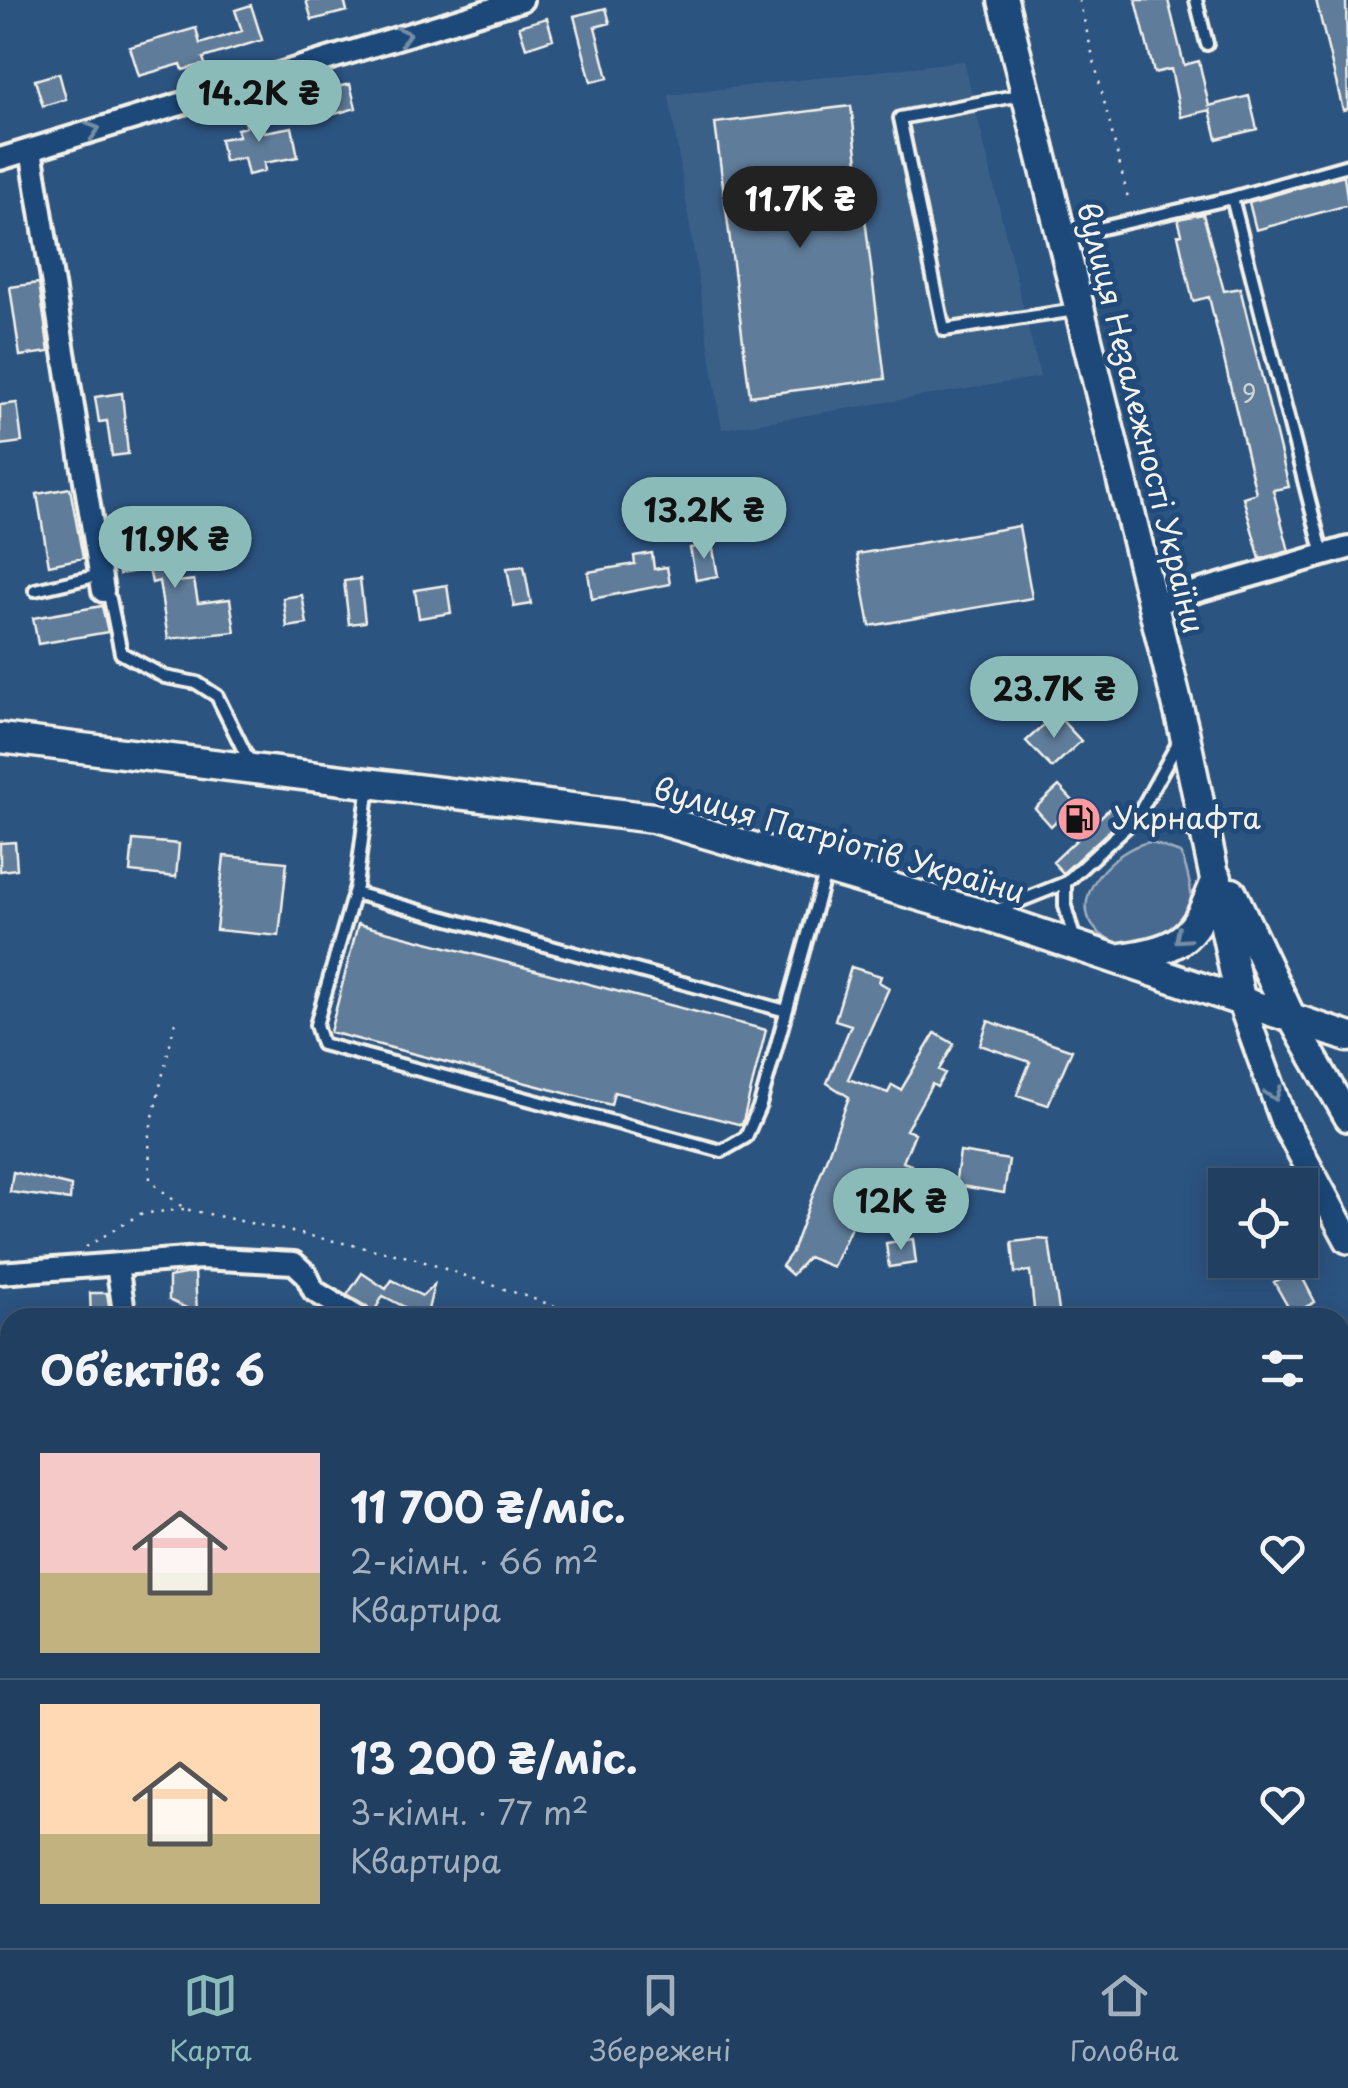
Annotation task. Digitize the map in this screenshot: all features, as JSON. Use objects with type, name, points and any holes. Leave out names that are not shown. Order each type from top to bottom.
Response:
[{"type":"main road","name":"вулиця Незалежності України","points":[[1003,0],[1184,731],[1242,1002]]},
{"type":"main road","name":"вулиця Патріотів України","points":[[0,738],[653,818],[985,915],[1348,1037]]},
{"type":"main road","name":"вулиця Незалежності України","points":[[1213,856],[1290,1018]]},
{"type":"main road","points":[[1114,960],[1162,952],[1184,940],[1205,912],[1213,856]]},
{"type":"street","points":[[0,159],[522,0]]},
{"type":"street","points":[[31,150],[102,583]]},
{"type":"street","points":[[1153,604],[1348,548]]},
{"type":"street","name":"вулиця Незалежності України","points":[[1242,1002],[1284,1122],[1348,1240]]},
{"type":"street","name":"вулиця Незалежності України","points":[[1290,1018],[1348,1118]]},
{"type":"street","points":[[0,1273],[200,1258],[294,1263],[306,1274],[314,1291],[342,1308]]},
{"type":"street","points":[[118,1265],[124,1308]]},
{"type":"lane","points":[[1196,0],[1207,44]]},
{"type":"lane","points":[[1026,94],[900,118],[944,330],[1080,309]]},
{"type":"lane","points":[[1062,237],[1232,198],[1348,165]]},
{"type":"lane","points":[[1232,198],[1323,556]]},
{"type":"lane","points":[[34,590],[102,583],[110,599],[121,653],[165,677],[197,684],[217,696],[253,769]]},
{"type":"lane","points":[[985,915],[1066,883],[1138,817],[1184,731]]},
{"type":"lane","points":[[370,783],[354,893],[316,1025],[322,1044],[722,1151],[746,1137],[760,1104],[826,869]]},
{"type":"lane","points":[[1138,817],[1170,822],[1213,856]]},
{"type":"lane","points":[[1066,883],[1064,906],[1077,947]]},
{"type":"lane","points":[[354,893],[786,1011]]},
{"type":"path","points":[[1079,0],[1129,202]]},
{"type":"path","points":[[176,1022],[148,1134],[150,1181],[185,1209]]},
{"type":"path","points":[[60,1269],[96,1239],[140,1214],[185,1209],[413,1258],[560,1308]]},
{"type":"shaded area","points":[[964,61],[1040,377],[722,429],[669,95]]},
{"type":"shaded area","points":[[1150,842],[1180,853],[1191,898],[1176,925],[1135,948],[1099,933],[1089,920],[1087,905],[1090,891],[1109,864]]},
{"type":"building","points":[[306,0],[344,0],[347,11],[312,20]]},
{"type":"building","points":[[1136,0],[1168,0],[1184,65],[1199,61],[1209,106],[1249,96],[1257,129],[1217,139],[1210,110],[1181,117],[1171,69],[1154,73]]},
{"type":"building","points":[[1316,0],[1346,0],[1348,109],[1343,110]]},
{"type":"building","points":[[251,5],[262,40],[203,58],[205,64],[183,70],[181,64],[139,76],[130,47],[196,28],[200,44],[242,31],[235,10]]},
{"type":"building","points":[[606,8],[610,23],[595,27],[608,78],[591,82],[574,16]]},
{"type":"building","points":[[547,18],[553,39],[526,48],[519,26]]},
{"type":"building","points":[[59,73],[66,99],[43,106],[35,80]]},
{"type":"building","points":[[350,84],[356,108],[335,114],[328,89]]},
{"type":"building","points":[[851,106],[885,379],[750,396],[715,123]]},
{"type":"building","points":[[259,113],[264,132],[292,127],[298,157],[264,163],[265,171],[248,175],[244,158],[224,161],[220,139],[239,136],[237,129],[246,127],[244,116]]},
{"type":"building","points":[[1344,175],[1348,205],[1256,230],[1249,202]]},
{"type":"building","points":[[1203,214],[1224,291],[1240,288],[1289,487],[1273,490],[1289,551],[1260,559],[1243,497],[1256,493],[1209,297],[1193,301],[1178,235],[1182,234],[1178,219]]},
{"type":"building","points":[[39,283],[49,352],[20,356],[10,287]]},
{"type":"building","points":[[122,393],[128,454],[112,456],[107,421],[99,422],[95,397]]},
{"type":"building","points":[[17,403],[22,442],[0,445],[0,405]]},
{"type":"building","points":[[70,488],[83,558],[49,565],[37,494]]},
{"type":"building","points":[[1019,526],[1032,598],[870,626],[857,554]]},
{"type":"building","points":[[129,533],[132,547],[168,540],[176,582],[194,580],[198,603],[230,599],[235,632],[168,639],[159,581],[152,583],[149,569],[119,574],[113,536]]},
{"type":"building","points":[[712,544],[718,576],[696,580],[690,548]]},
{"type":"building","points":[[652,553],[654,569],[667,567],[670,584],[592,599],[588,572],[635,564],[634,556]]},
{"type":"building","points":[[524,566],[531,604],[514,607],[507,568]]},
{"type":"building","points":[[360,579],[365,622],[349,624],[344,581]]},
{"type":"building","points":[[447,585],[451,613],[419,618],[415,590]]},
{"type":"building","points":[[302,595],[307,624],[287,627],[283,598]]},
{"type":"building","points":[[102,606],[108,632],[38,644],[33,618]]},
{"type":"building","points":[[1056,714],[1081,741],[1052,768],[1026,741]]},
{"type":"building","points":[[1059,786],[1075,803],[1051,826],[1035,808]]},
{"type":"building","points":[[1111,807],[1122,819],[1063,873],[1053,862]]},
{"type":"building","points":[[133,840],[179,844],[176,877],[130,872]]},
{"type":"building","points":[[15,842],[17,869],[0,871],[0,843]]},
{"type":"building","points":[[224,856],[287,862],[279,936],[216,930]]},
{"type":"building","points":[[358,924],[766,1030],[742,1125],[614,1092],[611,1105],[330,1032]]},
{"type":"building","points":[[851,967],[881,976],[879,982],[889,988],[848,1079],[888,1093],[892,1085],[901,1090],[935,1033],[954,1044],[939,1070],[945,1073],[937,1087],[932,1084],[906,1130],[915,1133],[903,1162],[911,1165],[896,1201],[903,1204],[892,1228],[858,1212],[833,1267],[808,1257],[792,1275],[782,1266],[792,1252],[849,1097],[827,1083],[851,1025],[835,1020]]},
{"type":"building","points":[[988,1021],[1072,1050],[1048,1105],[1017,1095],[1030,1062],[980,1045]]},
{"type":"building","points":[[960,1152],[1009,1160],[1004,1193],[955,1185]]},
{"type":"building","points":[[13,1172],[71,1186],[70,1200],[10,1192]]},
{"type":"building","points":[[913,1239],[916,1263],[889,1267],[886,1243]]},
{"type":"building","points":[[1049,1240],[1059,1308],[1034,1308],[1030,1271],[1015,1273],[1012,1242]]},
{"type":"building","points":[[195,1272],[197,1308],[169,1300],[169,1277]]},
{"type":"building","points":[[362,1273],[386,1289],[392,1280],[422,1296],[434,1285],[428,1308],[406,1308],[383,1296],[376,1308],[368,1308],[347,1295]]},
{"type":"building","points":[[1303,1278],[1315,1302],[1304,1308],[1289,1308],[1274,1282]]},
{"type":"building","points":[[90,1293],[107,1293],[109,1308],[91,1308]]},
{"type":"place","name":"Укрнафта","points":[[1079,819]]}]
